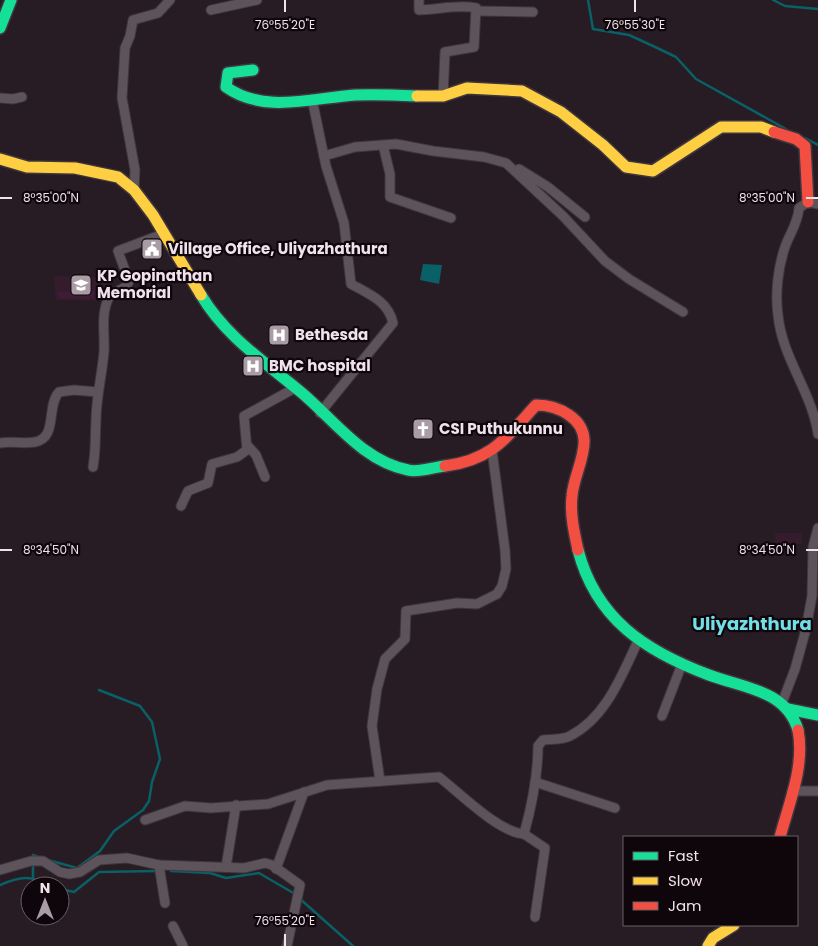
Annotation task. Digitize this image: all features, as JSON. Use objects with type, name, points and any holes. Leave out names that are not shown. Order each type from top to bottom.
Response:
[{"type":"main road","points":[[0,28],[11,0]]},
{"type":"main road","points":[[252,70],[228,73],[226,87],[233,92],[275,104],[312,99],[333,99],[355,95],[443,96],[467,88],[522,91],[561,112],[603,145],[626,167],[653,171],[721,127],[761,127],[796,139],[805,146],[813,203]]},
{"type":"main road","points":[[0,159],[27,167],[102,172],[118,177],[134,190],[212,313],[238,342],[294,388],[356,445],[409,471],[467,463],[492,450],[536,405],[542,404],[556,409],[577,421],[583,431],[584,445],[572,488],[573,527],[581,563],[592,587],[610,616],[639,639],[695,671],[753,690],[785,706],[818,714]]},
{"type":"main road","points":[[780,836],[800,749],[795,720],[785,706]]},
{"type":"main road","points":[[708,946],[713,938],[732,926]]},
{"type":"street","points":[[134,190],[135,170],[122,98],[125,48],[130,36],[133,20],[158,13],[170,0]]},
{"type":"street","points":[[210,10],[257,0]]},
{"type":"street","points":[[419,0],[419,10],[463,5],[476,8],[474,47],[445,52],[443,96]]},
{"type":"street","points":[[476,11],[533,12]]},
{"type":"street","points":[[0,98],[13,100],[22,97]]},
{"type":"street","points":[[312,99],[324,156],[344,224],[351,284],[377,298],[390,311],[393,323],[320,413]]},
{"type":"street","points":[[324,156],[355,147],[396,144],[433,151],[484,157],[506,163],[548,187],[585,217]]},
{"type":"street","points":[[383,145],[390,174],[390,197],[451,218]]},
{"type":"street","points":[[506,163],[549,202],[605,262],[629,280],[683,312]]},
{"type":"street","points":[[813,203],[800,208],[798,219],[780,263],[778,315],[788,358],[811,405],[818,434]]},
{"type":"street","points":[[93,467],[97,443],[98,392],[104,354],[105,303],[115,290],[127,286],[129,281],[118,251],[163,234]]},
{"type":"street","points":[[265,477],[256,455],[248,446],[244,416],[294,388]]},
{"type":"street","points":[[0,443],[35,442],[43,439],[47,435],[53,402],[58,392],[74,390],[98,392]]},
{"type":"street","points":[[180,506],[188,491],[208,482],[212,464],[244,454],[248,446]]},
{"type":"street","points":[[380,781],[372,726],[377,689],[384,659],[405,639],[406,611],[457,603],[478,604],[497,594],[502,586],[506,569],[506,550],[492,450]]},
{"type":"street","points":[[785,706],[806,628],[812,596],[813,547],[818,528]]},
{"type":"street","points":[[524,834],[531,810],[538,746],[543,740],[569,737],[591,720],[614,692],[639,639]]},
{"type":"street","points":[[662,716],[682,664]]},
{"type":"street","points":[[146,820],[185,806],[211,808],[268,804],[327,785],[439,776],[501,825],[514,833],[524,834],[545,848],[535,917]]},
{"type":"street","points":[[535,782],[615,808]]},
{"type":"street","points":[[792,791],[818,791]]},
{"type":"street","points":[[276,869],[304,792]]},
{"type":"street","points":[[226,867],[236,805]]},
{"type":"street","points":[[0,870],[31,861],[43,861],[60,872],[69,874],[80,872],[99,860],[127,858],[159,865],[244,868],[265,863],[300,886],[287,946]]},
{"type":"street","points":[[159,865],[165,903]]},
{"type":"street","points":[[173,926],[183,946]]},
{"type":"shaded area","name":"KP Gopinathan Memorial","points":[[54,276],[108,277],[106,292],[97,293],[99,300],[56,300]]},
{"type":"shaded area","points":[[94,291],[95,299],[59,298],[57,292]]},
{"type":"shaded area","points":[[775,533],[802,533],[802,544],[775,544]]},
{"type":"water","points":[[423,264],[442,265],[439,284],[420,280]]},
{"type":"waterway","points":[[588,0],[593,29],[629,35],[676,57],[696,79],[786,129]]},
{"type":"waterway","points":[[773,0],[785,6],[818,9]]},
{"type":"waterway","points":[[805,138],[818,145]]},
{"type":"waterway","points":[[48,860],[77,868],[100,851],[114,831],[143,810],[149,801],[152,782],[160,759],[152,722],[140,706],[99,690]]},
{"type":"waterway","points":[[33,855],[41,858]]},
{"type":"waterway","points":[[33,867],[33,876]]},
{"type":"waterway","points":[[70,891],[74,892],[99,872],[156,871]]},
{"type":"waterway","points":[[171,871],[210,873],[226,878],[259,873],[295,894]]},
{"type":"waterway","points":[[0,885],[20,878]]},
{"type":"waterway","points":[[299,898],[353,946]]},
{"type":"traffic: fast","points":[[0,28],[11,0]]},
{"type":"traffic: fast","points":[[253,70],[228,73],[226,87],[256,100],[272,102],[305,101],[355,95],[417,96]]},
{"type":"traffic: fast","points":[[201,295],[222,324],[234,336],[302,393],[363,449],[392,465],[412,471],[445,466]]},
{"type":"traffic: fast","points":[[578,550],[586,574],[597,595],[610,614],[626,629],[644,643],[686,666],[762,692],[774,698],[784,706],[798,730]]},
{"type":"traffic: fast","points":[[788,709],[818,715]]},
{"type":"traffic: slow","points":[[417,96],[443,96],[467,88],[522,91],[561,112],[603,145],[626,167],[653,171],[721,127],[761,127],[774,132]]},
{"type":"traffic: slow","points":[[0,159],[27,167],[75,168],[118,177],[134,190],[153,215],[201,295]]},
{"type":"traffic: slow","points":[[708,946],[713,938],[732,926]]},
{"type":"traffic: jam","points":[[774,132],[796,139],[805,146],[808,202]]},
{"type":"traffic: jam","points":[[445,466],[475,459],[487,453],[497,446],[536,405],[553,407],[569,415],[578,423],[583,433],[584,442],[583,453],[574,485],[572,503],[573,523],[578,550]]},
{"type":"traffic: jam","points":[[780,836],[798,771],[800,744],[798,730]]},
{"type":"place","name":"Village Office, Uliyazhathura","points":[[152,249]]},
{"type":"place","name":"KP Gopinathan Memorial","points":[[81,285]]},
{"type":"place","name":"Bethesda","points":[[279,335]]},
{"type":"place","name":"BMC hospital","points":[[253,366]]},
{"type":"place","name":"CSI Puthukunnu","points":[[423,429]]},
{"type":"district","name":"Uliyazhthura","points":[[752,624]]}]
